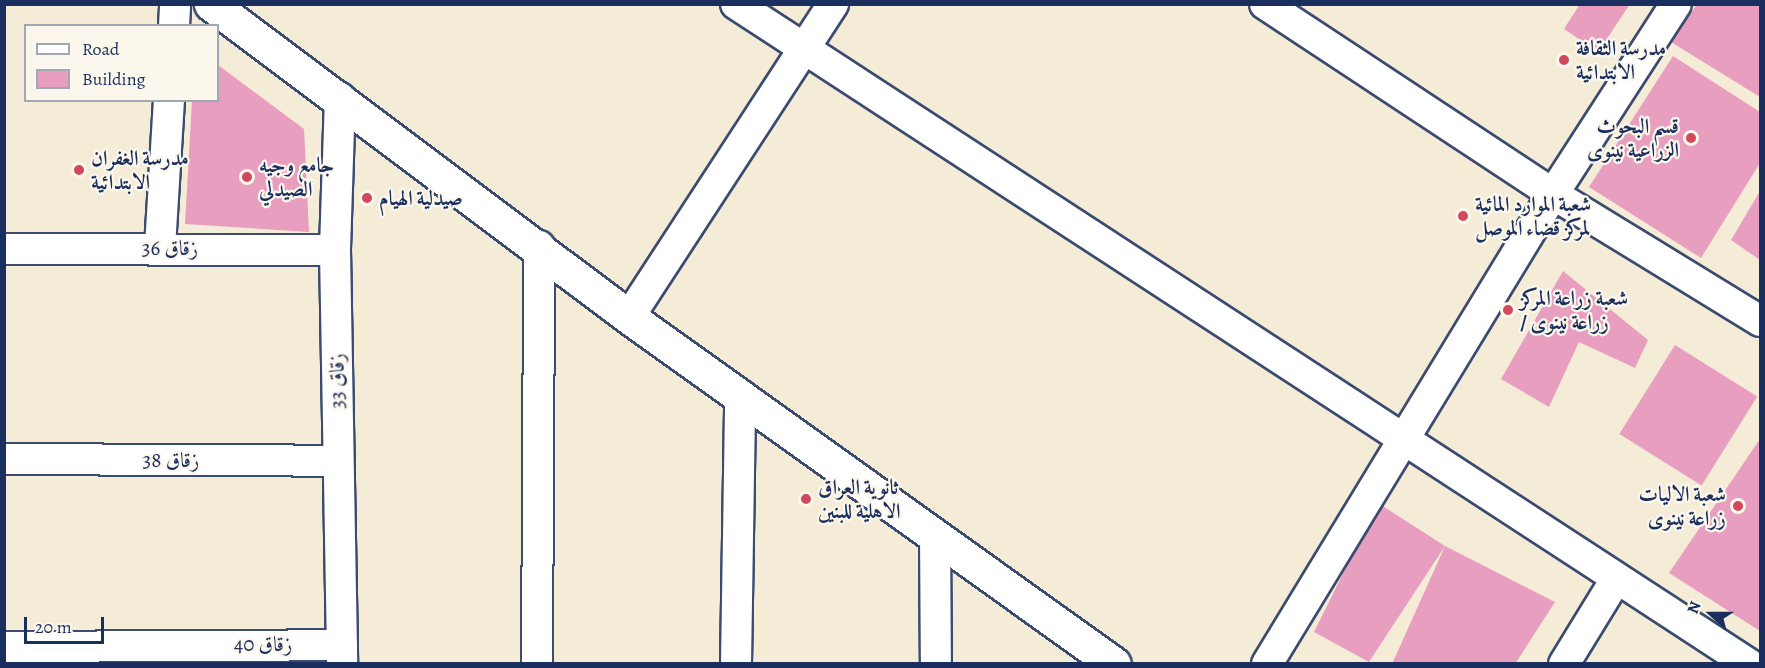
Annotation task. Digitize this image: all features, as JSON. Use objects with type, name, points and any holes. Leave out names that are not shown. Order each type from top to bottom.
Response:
[{"type":"street","points":[[174,24],[175,4]]},
{"type":"street","points":[[212,4],[539,246],[629,317],[1114,663]]},
{"type":"street","points":[[736,4],[1616,579],[1749,663]]},
{"type":"street","points":[[629,317],[833,4]]},
{"type":"street","points":[[1265,4],[1553,194],[1761,321]]},
{"type":"street","points":[[1267,663],[1553,194],[1676,4]]},
{"type":"street","name":"زقاق 33","points":[[340,98],[335,250],[342,654]]},
{"type":"street","points":[[159,247],[169,102]]},
{"type":"street","points":[[537,663],[539,246]]},
{"type":"street","name":"زقاق 36","points":[[4,249],[159,247],[335,250]]},
{"type":"street","points":[[736,663],[740,395]]},
{"type":"street","name":"زقاق 38","points":[[4,459],[338,461]]},
{"type":"street","points":[[935,535],[936,663]]},
{"type":"street","points":[[1564,663],[1616,579]]},
{"type":"street","name":"زقاق 40","points":[[4,647],[342,654]]},
{"type":"building","points":[[1580,4],[1630,4],[1598,52],[1564,29]]},
{"type":"building","points":[[1697,4],[1760,4],[1760,97],[1671,42]]},
{"type":"building","name":"قسم البحوث الزراعية نينوى","points":[[1673,56],[1760,112],[1760,163],[1701,258],[1589,187]]},
{"type":"building","name":"جامع وجيه الصيدلي","points":[[219,66],[304,129],[309,232],[185,224],[192,102],[219,102]]},
{"type":"building","points":[[1760,191],[1760,260],[1731,240]]},
{"type":"building","points":[[1563,271],[1648,340],[1635,368],[1579,342],[1549,407],[1501,379]]},
{"type":"building","points":[[1675,345],[1757,396],[1702,485],[1619,434]]},
{"type":"building","name":"شعبة الاليات زراعة نينوى","points":[[1760,439],[1760,631],[1669,573]]},
{"type":"building","points":[[1378,503],[1445,546],[1369,662],[1314,632]]},
{"type":"building","points":[[1445,546],[1555,602],[1515,664],[1392,664]]},
{"type":"place","name":"مدرسة الثقافة الابتدائية","points":[[1564,60]]},
{"type":"place","name":"قسم البحوث الزراعية نينوى","points":[[1691,138]]},
{"type":"place","name":"مدرسة الغفران الابتدائية","points":[[79,170]]},
{"type":"place","name":"جامع وجيه الصيدلي","points":[[247,177]]},
{"type":"place","name":"صيدلية الهيام","points":[[367,198]]},
{"type":"place","name":"شعبة الموارد المائية لمركز قضاء الموصل","points":[[1463,216]]},
{"type":"place","name":"شعبة زراعة المركز / زراعة نينوى","points":[[1508,310]]},
{"type":"place","name":"ثانوية العراق الاهلية للبنين","points":[[806,499]]},
{"type":"place","name":"شعبة الاليات زراعة نينوى","points":[[1738,506]]}]
